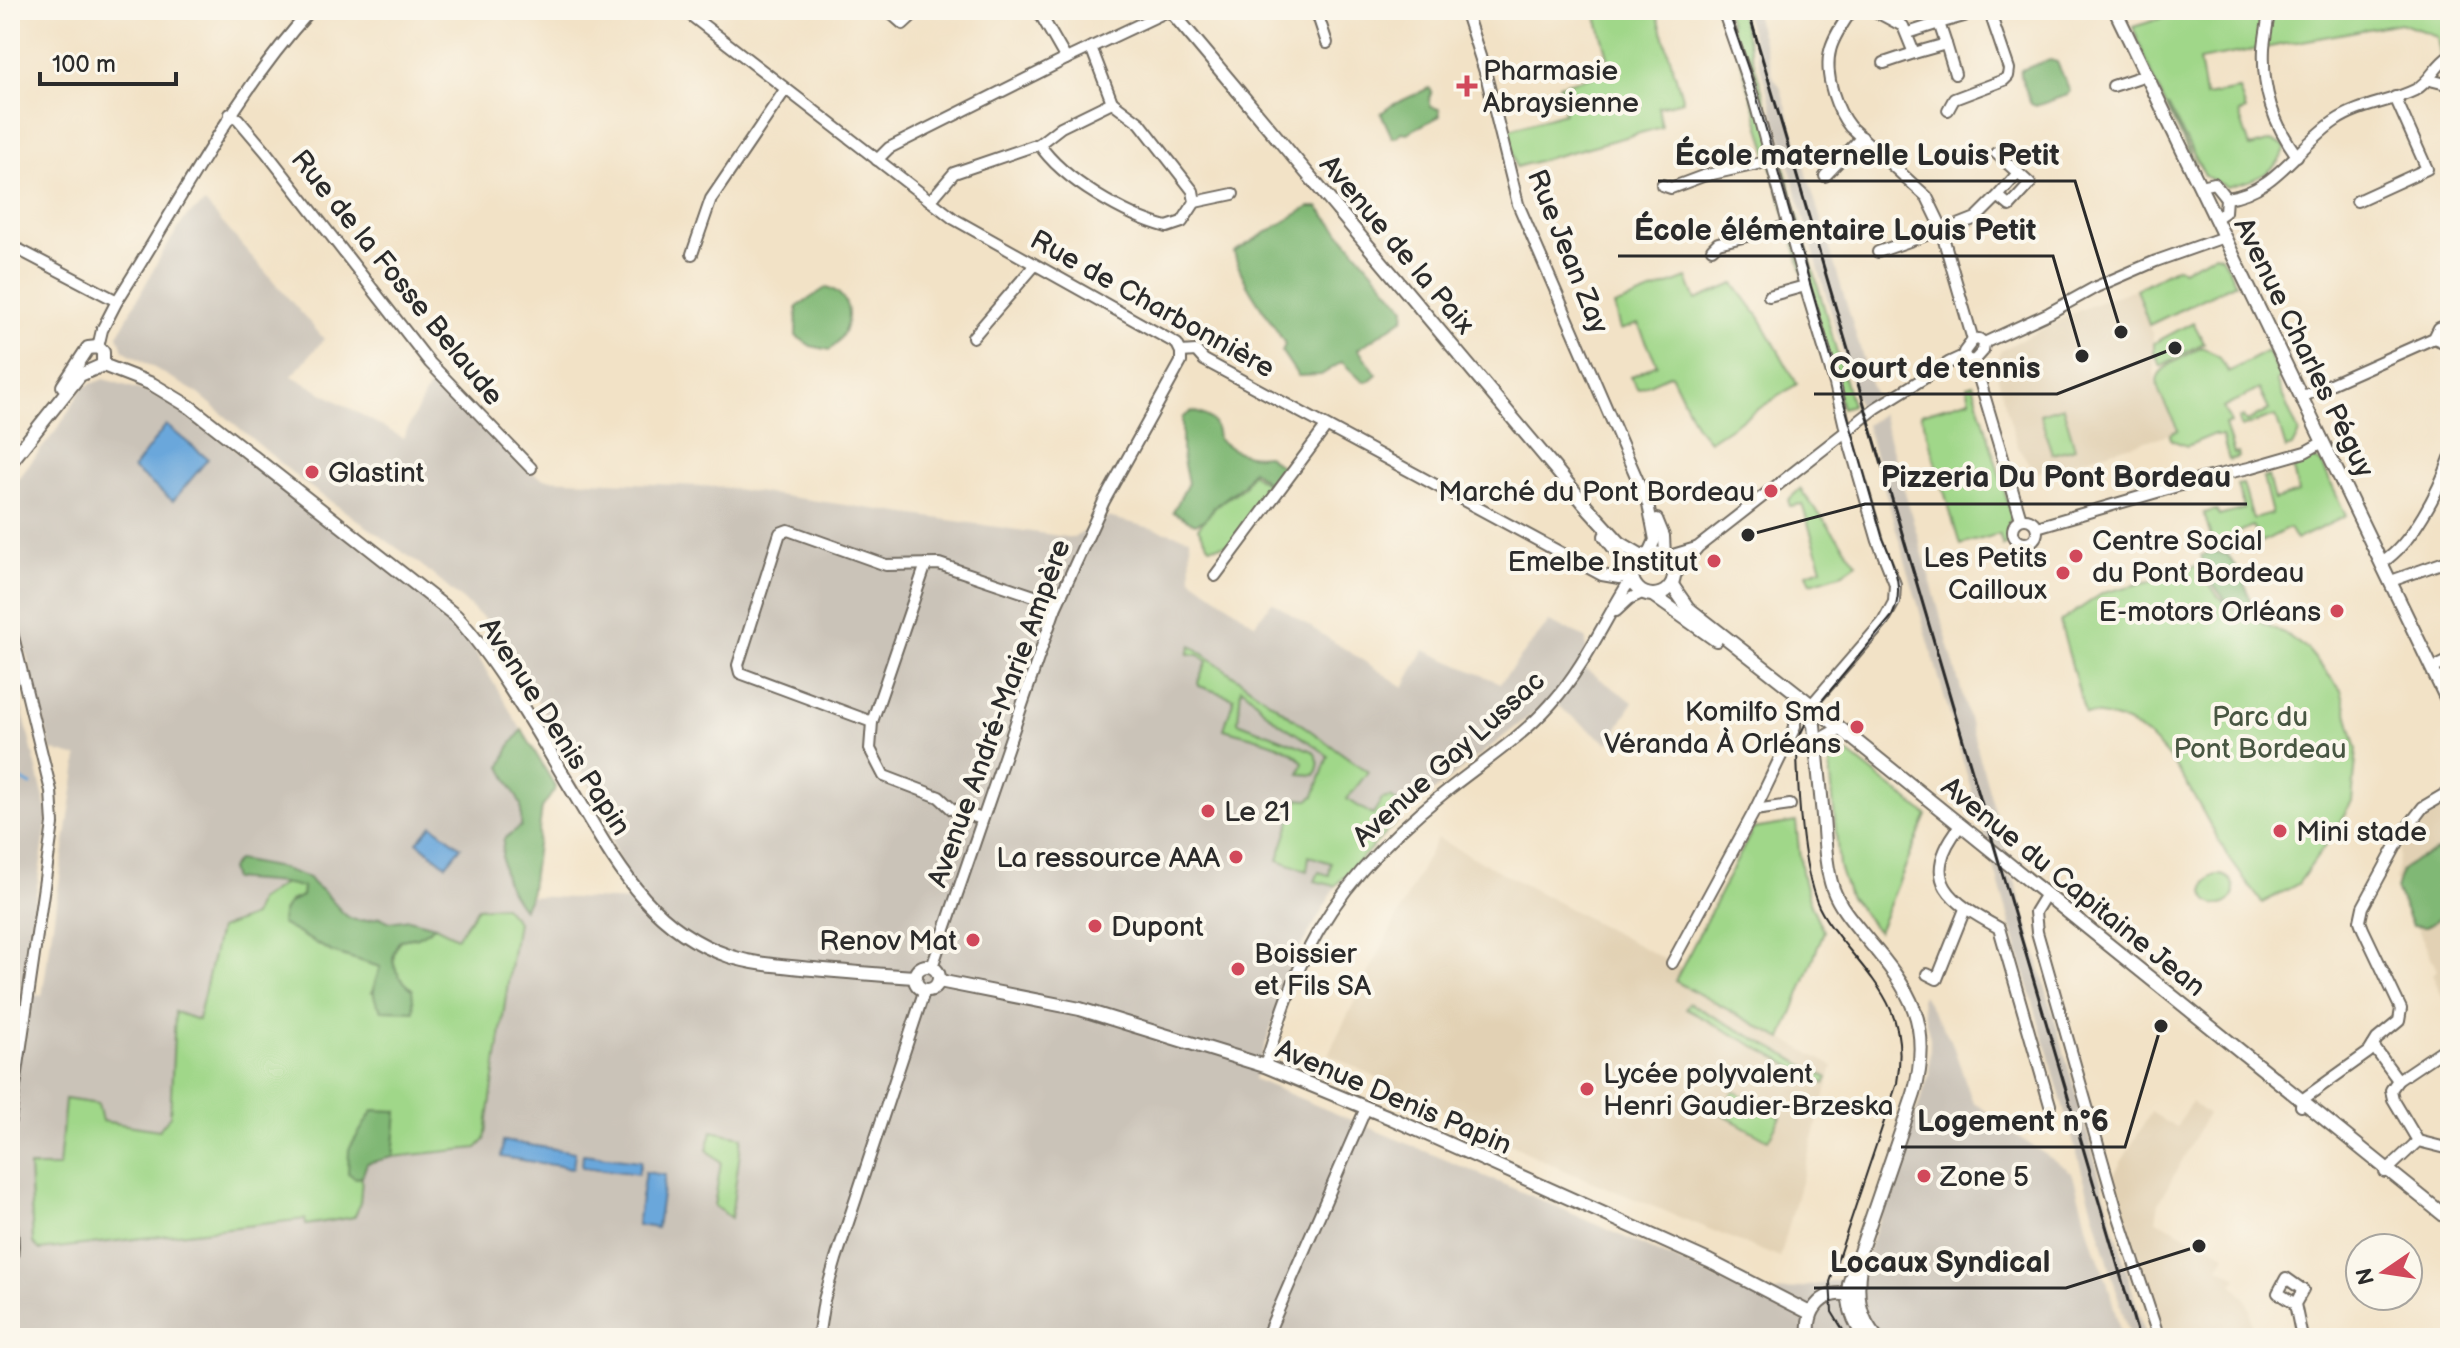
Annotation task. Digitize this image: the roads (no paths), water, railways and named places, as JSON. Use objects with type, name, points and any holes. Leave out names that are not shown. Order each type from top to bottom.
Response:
[{"type":"main road","name":"Avenue de la Paix","points":[[1170,10],[1589,509],[1620,543],[1646,554]]},
{"type":"main road","name":"Avenue Charles Péguy","points":[[2115,10],[2450,706]]},
{"type":"main road","points":[[10,463],[47,417],[80,375],[98,367],[104,355],[98,347],[88,348],[82,355],[47,417]]},
{"type":"main road","points":[[82,355],[83,363],[98,367]]},
{"type":"main road","name":"Avenue Denis Papin","points":[[98,367],[152,384],[190,407],[456,616],[492,663],[626,880],[683,934],[727,956],[759,964],[916,977]]},
{"type":"main road","name":"Avenue de la Paix","points":[[1589,509],[1632,574]]},
{"type":"main road","points":[[1646,554],[1666,557],[1671,562],[1673,580],[1667,591],[1648,594],[1634,583],[1632,574],[1635,563],[1646,554]]},
{"type":"main road","name":"Avenue du Capitaine Jean","points":[[1673,580],[1688,608],[1810,712],[1960,827],[2450,1223]]},
{"type":"main road","name":"Avenue du Capitaine Jean","points":[[1648,594],[1706,632],[1960,827]]},
{"type":"main road","points":[[1810,712],[1820,740],[1831,854],[1840,893],[1911,988],[1925,1038],[1923,1082],[1853,1296]]},
{"type":"main road","points":[[1810,712],[1817,753],[1826,858],[1835,892],[1842,907],[1902,982],[1918,1021],[1921,1038],[1921,1062],[1914,1094],[1852,1274],[1853,1296],[1872,1337]]},
{"type":"main road","points":[[1820,740],[1836,731]]},
{"type":"main road","points":[[932,967],[939,974],[939,981],[934,988],[925,989],[918,985],[916,977],[921,968],[932,967]]},
{"type":"main road","name":"Avenue Denis Papin","points":[[939,981],[1080,1009],[1265,1066],[1709,1261],[1810,1313]]},
{"type":"main road","points":[[1810,1338],[1807,1324],[1810,1313],[1824,1298],[1853,1296]]},
{"type":"street","points":[[98,347],[102,330],[117,301],[230,114],[280,45],[311,10]]},
{"type":"street","name":"Rue de Charbonnière","points":[[684,10],[954,219],[1177,344],[1181,352],[1196,351],[1204,360],[1602,575],[1619,578],[1632,574]]},
{"type":"street","points":[[887,10],[903,24],[918,10]]},
{"type":"street","points":[[1038,10],[1066,59]]},
{"type":"street","points":[[877,160],[889,148],[1170,10]]},
{"type":"street","points":[[1316,10],[1327,43]]},
{"type":"street","name":"Rue Jean Zay","points":[[1465,10],[1486,75],[1518,204],[1655,514],[1664,536],[1666,557]]},
{"type":"street","points":[[1672,963],[1755,810],[1795,727],[1795,720],[1810,712],[1883,622],[1894,602],[1895,584],[1878,541],[1846,431],[1754,99],[1723,10]]},
{"type":"street","points":[[1673,580],[1698,547],[1887,400],[1983,351],[1927,197],[1850,127],[1840,113],[1827,69],[1829,49],[1852,10]]},
{"type":"street","points":[[1873,10],[1903,26],[1914,53]]},
{"type":"street","points":[[1948,110],[1954,99],[2008,76],[2009,69],[1989,10]]},
{"type":"street","points":[[2269,10],[2264,45],[2266,92],[2275,121],[2297,156]]},
{"type":"street","points":[[1908,33],[1964,16]]},
{"type":"street","points":[[1939,23],[1955,74]]},
{"type":"street","points":[[1884,63],[1946,44]]},
{"type":"street","points":[[1039,144],[1048,158],[1075,180],[1121,208],[1160,225],[1167,227],[1182,222],[1195,202],[1193,191],[1140,123],[1112,102],[1091,47]]},
{"type":"street","points":[[2226,198],[2241,195],[2269,182],[2316,136],[2345,115],[2415,90],[2430,80],[2439,64],[2450,56]]},
{"type":"street","points":[[2113,86],[2146,75]]},
{"type":"street","points":[[2430,80],[2450,85]]},
{"type":"street","points":[[692,254],[711,199],[785,90]]},
{"type":"street","points":[[2357,201],[2427,169],[2395,97]]},
{"type":"street","points":[[931,200],[954,173],[1039,144],[1061,127],[1112,102]]},
{"type":"street","name":"Rue de la Fosse Belaude","points":[[230,114],[266,152],[430,363],[531,468]]},
{"type":"street","points":[[1825,176],[1862,137]]},
{"type":"street","points":[[1878,252],[1976,218],[1998,196],[2010,206],[2030,184],[1996,153]]},
{"type":"street","points":[[1662,185],[1671,188],[1703,176],[1771,161]]},
{"type":"street","points":[[2200,186],[2214,183],[2226,198],[2225,212],[2215,219]]},
{"type":"street","points":[[1195,202],[1233,194]]},
{"type":"street","points":[[1712,249],[1718,243],[1788,226]]},
{"type":"street","points":[[2021,519],[1969,359],[1979,341],[2049,313],[2096,287],[2156,261],[2224,237]]},
{"type":"street","points":[[10,245],[117,301]]},
{"type":"street","points":[[973,337],[1035,265]]},
{"type":"street","points":[[1769,296],[1805,286]]},
{"type":"street","points":[[2301,397],[2434,338],[2439,328],[2450,324]]},
{"type":"street","points":[[2434,338],[2450,345]]},
{"type":"street","name":"Avenue André-Marie Ampère","points":[[932,967],[1055,609],[1104,501],[1181,362],[1181,352]]},
{"type":"street","points":[[1215,576],[1221,561],[1326,427]]},
{"type":"street","points":[[2037,527],[2305,452],[2323,442]]},
{"type":"street","points":[[2383,562],[2396,553],[2421,517],[2450,458]]},
{"type":"street","name":"Rue Jean Zay","points":[[1646,554],[1655,540],[1648,504]]},
{"type":"street","points":[[2021,519],[2029,519],[2037,527],[2035,538],[2029,542],[2015,538],[2015,524],[2021,519]]},
{"type":"street","points":[[872,722],[740,673],[738,665],[780,533],[788,530],[886,565],[939,564],[1037,597],[1055,609]]},
{"type":"street","points":[[1666,557],[1698,547]]},
{"type":"street","points":[[2391,581],[2450,560]]},
{"type":"street","points":[[926,564],[872,722],[870,749],[884,776],[939,797],[952,809],[982,819]]},
{"type":"street","name":"Avenue Gay Lussac","points":[[1265,1066],[1287,999],[1307,952],[1334,904],[1360,870],[1442,794],[1541,715],[1581,665],[1632,574]]},
{"type":"street","name":"Avenue Gay Lussac","points":[[1609,619],[1629,599],[1648,594]]},
{"type":"street","points":[[10,624],[51,791],[53,824],[10,1121]]},
{"type":"street","points":[[2432,669],[2450,660]]},
{"type":"street","points":[[2302,1104],[2306,1097],[2395,1027],[2402,1015],[2363,929],[2361,914],[2403,833],[2423,807],[2450,791]]},
{"type":"street","points":[[2434,800],[2450,800]]},
{"type":"street","points":[[1755,810],[1790,805]]},
{"type":"street","points":[[1960,827],[1946,848],[1940,868],[1943,885],[1956,903],[1999,928],[2050,1105]]},
{"type":"street","points":[[2044,896],[2035,912],[2037,932],[2116,1208],[2159,1338]]},
{"type":"street","points":[[1927,974],[1937,979],[1965,909]]},
{"type":"street","points":[[818,1338],[824,1300],[836,1259],[925,989]]},
{"type":"street","points":[[2450,1045],[2398,1080],[2391,1095],[2418,1141],[2450,1149]]},
{"type":"street","points":[[2373,1046],[2398,1080]]},
{"type":"street","points":[[1266,1338],[1366,1108]]},
{"type":"street","points":[[2386,1171],[2418,1141]]},
{"type":"street","points":[[10,1178],[13,1246],[10,1284]]},
{"type":"street","points":[[2295,1304],[2302,1338]]},
{"type":"water","points":[[166,425],[208,459],[173,501],[133,469]]},
{"type":"water","points":[[432,825],[461,847],[446,865],[417,842]]},
{"type":"water","points":[[503,1141],[575,1152],[573,1168],[501,1157]]},
{"type":"water","points":[[583,1154],[641,1161],[638,1174],[582,1167]]},
{"type":"water","points":[[645,1172],[665,1175],[657,1228],[637,1225]]},
{"type":"waterway","points":[[10,773],[31,785]]},
{"type":"tram line","points":[[1728,10],[1751,77],[1898,585],[1892,616],[1809,716],[1797,750],[1802,831],[1813,891],[1828,923],[1882,994],[1896,1024],[1899,1042],[1897,1083],[1830,1282],[1832,1312],[1848,1338]]},
{"type":"railway","points":[[1748,10],[2139,1338]]},
{"type":"place","name":"Pharmasie Abraysienne","points":[[1467,86]]},
{"type":"place","name":"École maternelle Louis Petit","points":[[2121,332]]},
{"type":"place","name":"Court de tennis","points":[[2175,348]]},
{"type":"place","name":"École élémentaire Louis Petit","points":[[2082,356]]},
{"type":"place","name":"Glastint","points":[[312,472]]},
{"type":"place","name":"Marché du Pont Bordeau","points":[[1771,491]]},
{"type":"place","name":"Pizzeria Du Pont Bordeau","points":[[1748,535]]},
{"type":"place","name":"Centre Social du Pont Bordeau","points":[[2076,556]]},
{"type":"place","name":"Emelbe Institut","points":[[1714,561]]},
{"type":"place","name":"Les Petits Cailloux","points":[[2063,573]]},
{"type":"place","name":"E-motors Orléans","points":[[2337,611]]},
{"type":"place","name":"Komilfo Smd Véranda À Orléans","points":[[1857,727]]},
{"type":"place","name":"Le 21","points":[[1208,811]]},
{"type":"place","name":"Mini stade","points":[[2280,831]]},
{"type":"place","name":"La ressource AAA","points":[[1236,857]]},
{"type":"place","name":"Dupont","points":[[1095,926]]},
{"type":"place","name":"Renov Mat","points":[[973,940]]},
{"type":"place","name":"Boissier et Fils SA","points":[[1238,969]]},
{"type":"place","name":"Logement n°6","points":[[2161,1026]]},
{"type":"place","name":"Lycée polyvalent Henri Gaudier-Brzeska","points":[[1587,1089]]},
{"type":"place","name":"Zone 5","points":[[1924,1176]]},
{"type":"place","name":"Locaux Syndical","points":[[2199,1246]]},
{"type":"park label","name":"Parc du Pont Bordeau","points":[[2260,732]]}]
